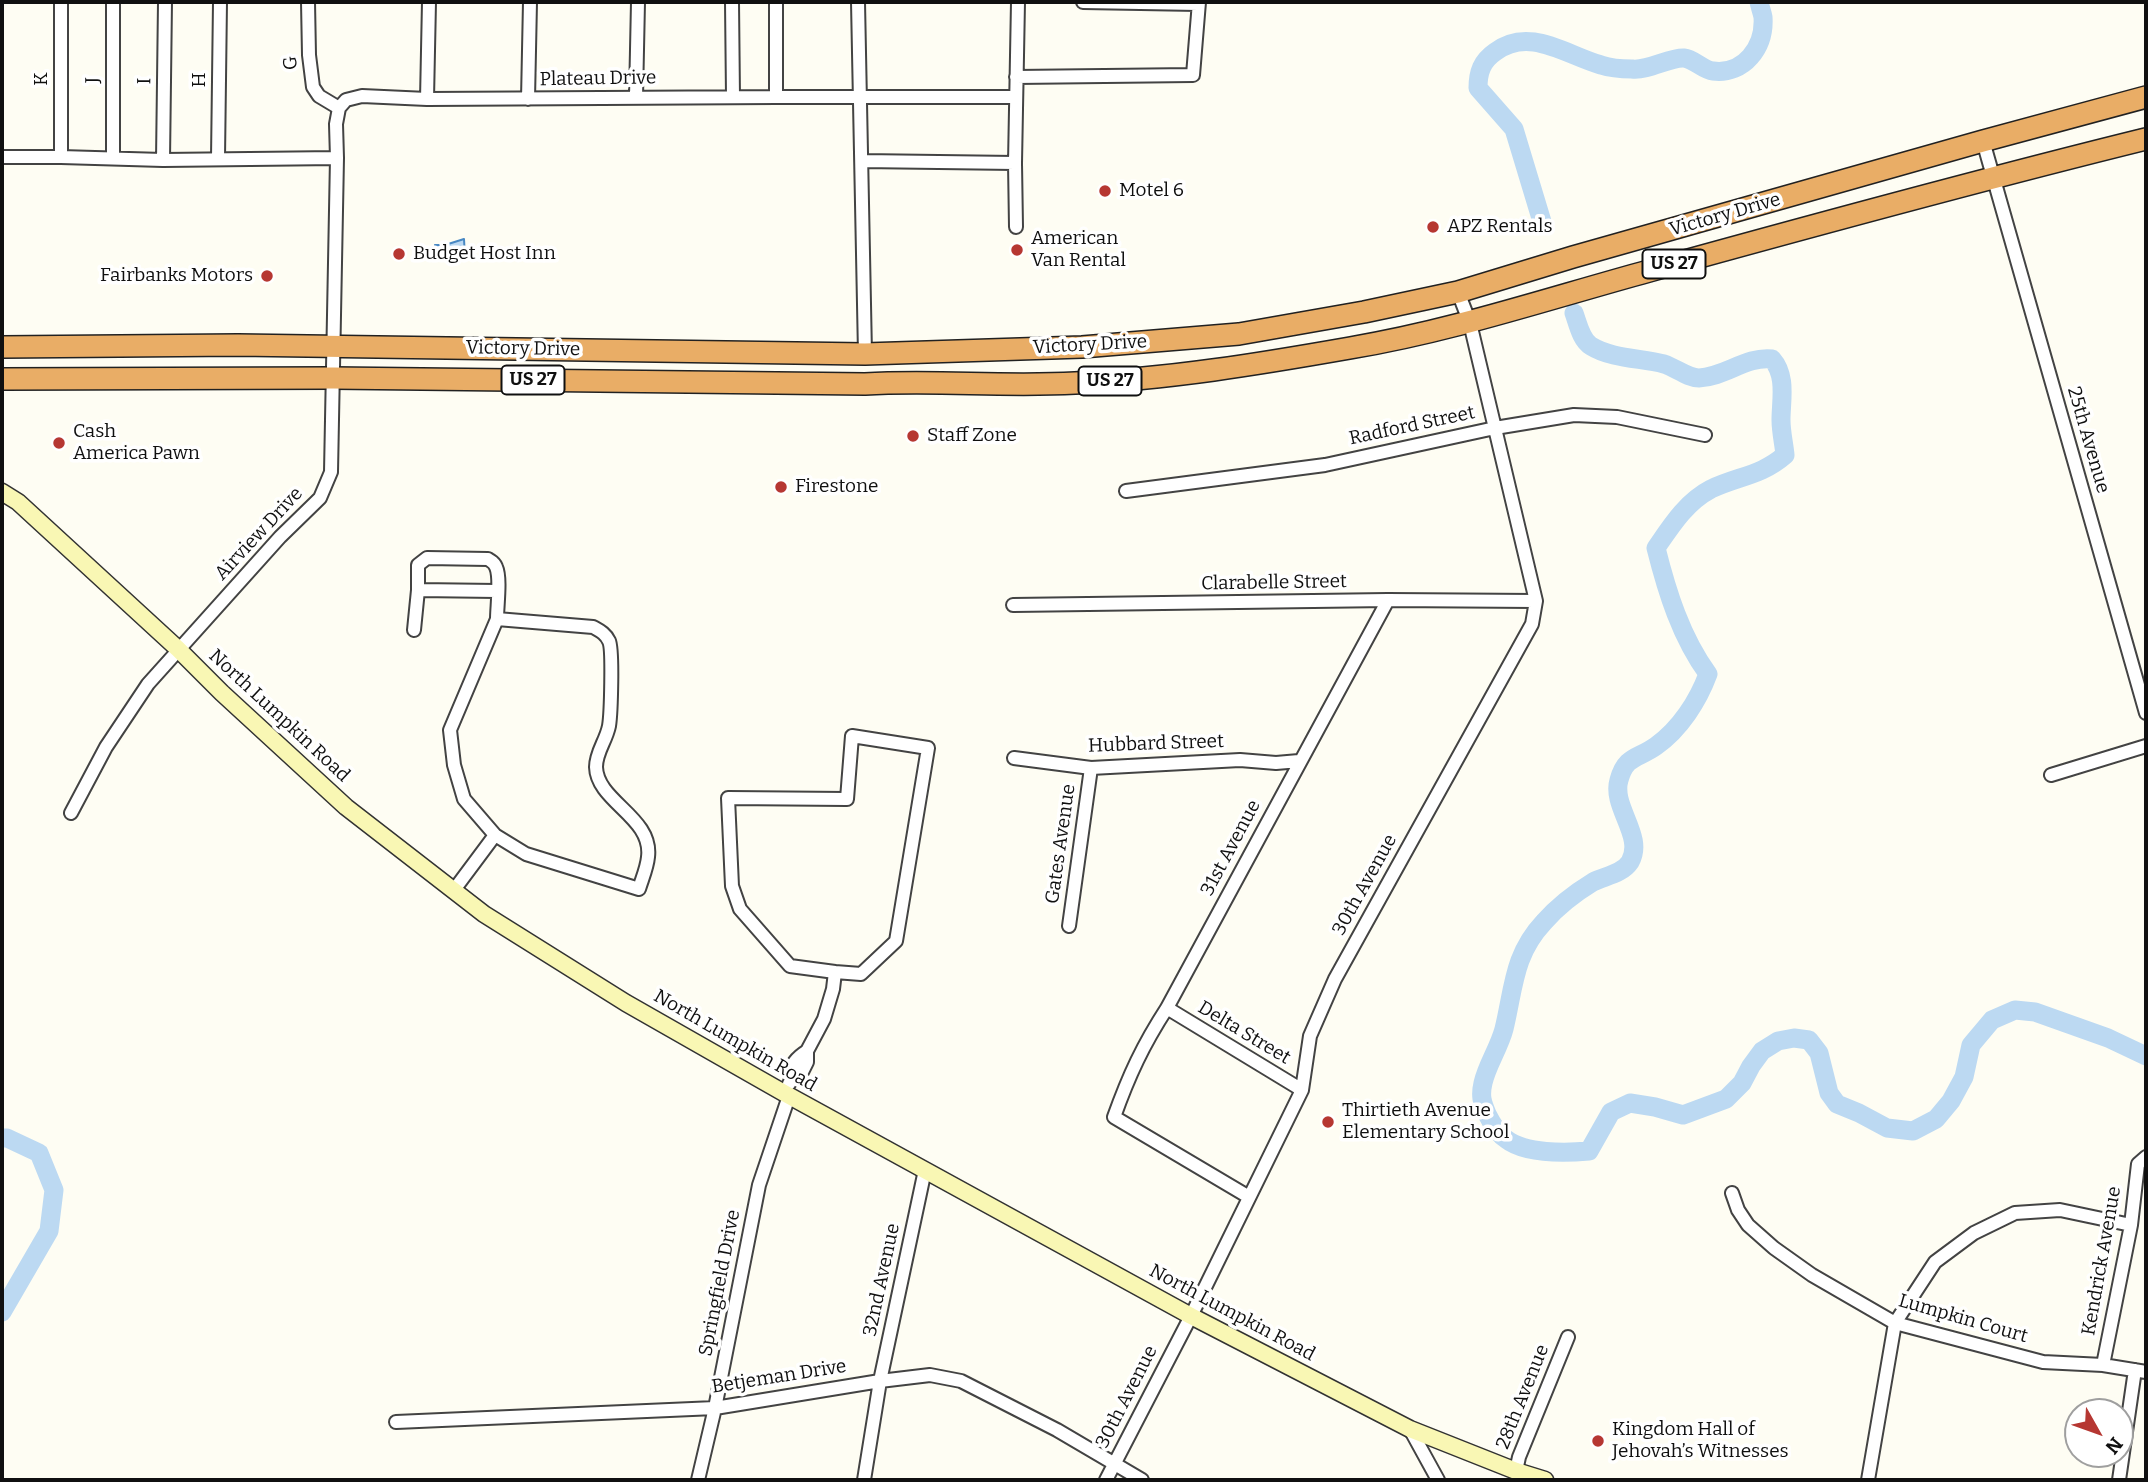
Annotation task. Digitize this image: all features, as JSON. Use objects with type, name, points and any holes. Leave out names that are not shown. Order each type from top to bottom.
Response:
[{"type":"highway","name":"Victory Drive","points":[[2,347],[333,346],[865,354],[1082,347],[1239,334],[1458,292],[1573,257],[2146,97]]},
{"type":"highway","name":"Victory Drive","points":[[2,379],[332,378],[1073,384],[1167,377],[1353,348],[1469,323],[1564,294],[1994,177],[2146,139]]},
{"type":"highway","points":[[865,354],[865,384]]},
{"type":"street","name":"K","points":[[61,2],[61,157]]},
{"type":"street","name":"J","points":[[113,2],[113,158]]},
{"type":"street","name":"I","points":[[163,160],[165,2]]},
{"type":"street","name":"H","points":[[218,158],[220,2]]},
{"type":"street","name":"G","points":[[308,2],[309,55],[313,86],[319,96],[339,108]]},
{"type":"street","points":[[427,99],[429,2]]},
{"type":"street","points":[[528,99],[530,2]]},
{"type":"street","points":[[636,97],[638,2]]},
{"type":"street","points":[[732,2],[733,97]]},
{"type":"street","points":[[776,2],[776,97]]},
{"type":"street","points":[[858,2],[865,354]]},
{"type":"street","points":[[1016,227],[1018,2]]},
{"type":"street","points":[[1016,76],[1193,75],[1198,3],[1083,2]]},
{"type":"street","name":"Plateau Drive","points":[[339,108],[346,100],[362,96],[427,99],[1016,97]]},
{"type":"street","name":"Airview Drive","points":[[71,813],[106,747],[148,684],[280,537],[320,498],[331,472],[336,124],[339,108]]},
{"type":"street","name":"25th Avenue","points":[[1983,141],[2146,713]]},
{"type":"street","points":[[2,157],[163,160],[337,158]]},
{"type":"street","points":[[862,162],[1015,163]]},
{"type":"street","name":"30th Avenue","points":[[1106,1480],[1191,1316],[1302,1090],[1310,1036],[1335,979],[1532,624],[1536,601],[1469,323],[1458,292]]},
{"type":"street","name":"Radford Street","points":[[1126,491],[1325,465],[1495,428],[1574,415],[1616,417],[1705,435]]},
{"type":"street","name":"North Lumpkin Road","points":[[2,492],[18,502],[346,807],[484,914],[626,1003],[788,1090],[925,1171],[1191,1316],[1410,1429],[1545,1480]]},
{"type":"street","points":[[414,630],[418,565],[422,561],[427,558],[488,559],[494,563],[497,569],[497,619],[450,730],[454,765],[464,799],[495,835],[526,854],[639,888],[648,857],[647,843],[642,831],[599,783],[596,769],[598,752],[608,727],[611,648],[608,640],[602,632],[593,627],[497,619]]},
{"type":"street","points":[[418,590],[497,591]]},
{"type":"street","name":"Clarabelle Street","points":[[1013,605],[1388,600],[1536,601]]},
{"type":"street","name":"31st Avenue","points":[[1249,1197],[1114,1116],[1144,1043],[1167,1008],[1388,600]]},
{"type":"street","points":[[852,736],[928,748],[896,941],[861,974],[835,972],[790,966],[740,909],[732,886],[728,798],[847,799],[852,736]]},
{"type":"street","points":[[2051,775],[2146,746]]},
{"type":"street","name":"Hubbard Street","points":[[1014,758],[1091,768],[1240,760],[1276,763],[1299,761]]},
{"type":"street","name":"Gates Avenue","points":[[1069,926],[1091,768]]},
{"type":"street","points":[[454,890],[495,835]]},
{"type":"street","name":"Springfield Drive","points":[[698,1480],[759,1185],[788,1090],[801,1074],[807,1062],[807,1051],[824,1019],[834,989],[835,972]]},
{"type":"street","name":"Delta Street","points":[[1167,1008],[1302,1090]]},
{"type":"street","name":"Kendrick Avenue","points":[[2103,1365],[2142,1160]]},
{"type":"street","name":"32nd Avenue","points":[[864,1480],[880,1381],[925,1171]]},
{"type":"street","name":"Lumpkin Court","points":[[1732,1193],[1738,1210],[1748,1225],[1774,1248],[1811,1275],[1895,1323],[2043,1362],[2103,1365],[2141,1371]]},
{"type":"street","points":[[1868,1480],[1895,1323],[1936,1262],[1974,1233],[2015,1213],[2060,1210],[2131,1225]]},
{"type":"street","name":"28th Avenue","points":[[1516,1471],[1519,1457],[1568,1337]]},
{"type":"street","points":[[2119,1480],[2141,1371]]},
{"type":"street","name":"Betjeman Drive","points":[[396,1422],[715,1408],[930,1375],[961,1381],[1057,1430],[1142,1480]]},
{"type":"street","points":[[1410,1429],[1438,1480]]},
{"type":"water","points":[[464,239],[465,257],[436,253],[435,245]]},
{"type":"waterway","points":[[1543,225],[1514,129],[1478,88],[1480,72],[1487,59],[1508,45],[1534,42],[1612,68],[1638,69],[1684,58],[1709,70],[1724,71],[1743,64],[1756,48],[1763,28],[1759,2]]},
{"type":"waterway","points":[[1574,313],[1582,336],[1591,346],[1617,356],[1664,364],[1695,378],[1709,377],[1753,361],[1772,359],[1781,380],[1781,424],[1785,455],[1767,467],[1702,494],[1680,515],[1656,548],[1676,614],[1690,645],[1708,674],[1699,694],[1680,723],[1656,746],[1633,758],[1622,772],[1618,790],[1633,842],[1634,852],[1630,862],[1623,869],[1593,882],[1567,900],[1534,934],[1520,960],[1502,1036],[1482,1088],[1484,1106],[1498,1131],[1514,1144],[1535,1150],[1589,1151],[1611,1112],[1630,1103],[1683,1115],[1726,1099],[1742,1083],[1762,1051],[1778,1041],[1794,1038],[1809,1040],[1819,1053],[1829,1093],[1837,1104],[1887,1128],[1913,1131],[1936,1119],[1951,1101],[1964,1077],[1971,1045],[1992,1020],[2015,1010],[2035,1012],[2108,1038],[2146,1056]]},
{"type":"waterway","points":[[2,1138],[39,1153],[54,1190],[49,1231],[2,1312]]},
{"type":"place","name":"Motel 6","points":[[1105,191]]},
{"type":"place","name":"APZ Rentals","points":[[1433,227]]},
{"type":"place","name":"American Van Rental","points":[[1017,250]]},
{"type":"place","name":"Budget Host Inn","points":[[399,254]]},
{"type":"place","name":"Fairbanks Motors","points":[[267,276]]},
{"type":"place","name":"Staff Zone","points":[[913,436]]},
{"type":"place","name":"Cash America Pawn","points":[[59,443]]},
{"type":"place","name":"Firestone","points":[[781,487]]},
{"type":"place","name":"Thirtieth Avenue Elementary School","points":[[1328,1122]]},
{"type":"place","name":"Kingdom Hall of Jehovah’s Witnesses","points":[[1598,1441]]}]
